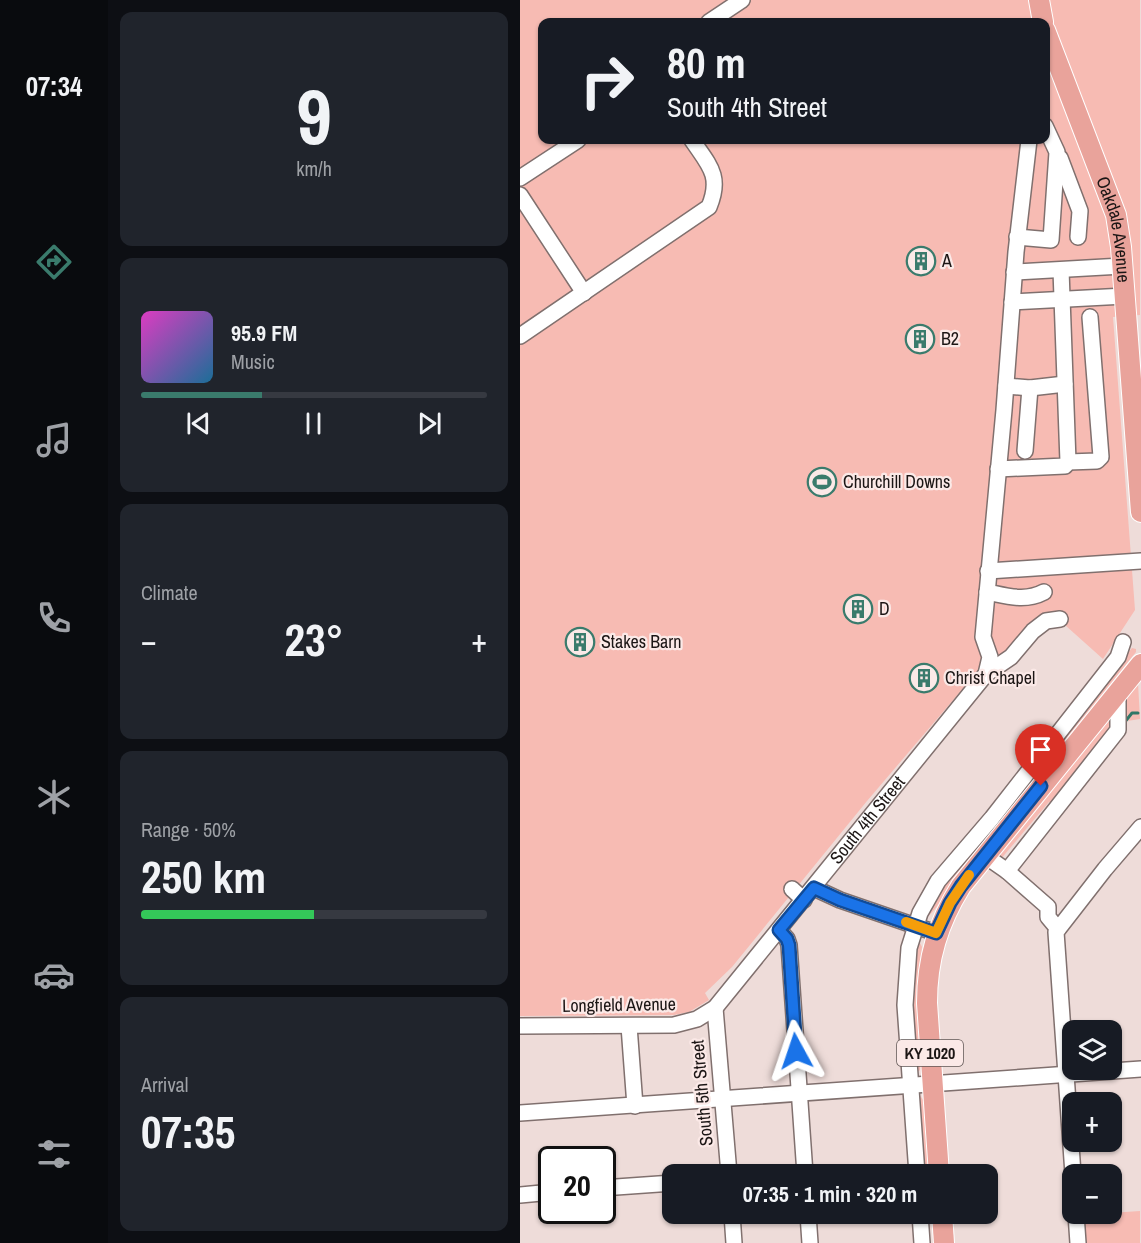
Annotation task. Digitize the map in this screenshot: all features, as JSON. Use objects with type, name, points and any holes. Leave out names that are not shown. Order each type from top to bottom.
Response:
[{"type":"main road","name":"Oakdale Avenue","points":[[1050,43],[1116,215],[1125,296],[1134,321],[1141,512]]},
{"type":"main road","name":"KY 1020","points":[[938,1164],[927,981],[936,933],[950,903],[985,855],[1141,664]]},
{"type":"main road","points":[[943,1224],[944,1243]]},
{"type":"street","points":[[715,18],[742,0]]},
{"type":"street","points":[[1050,137],[1080,211],[1078,237]]},
{"type":"street","points":[[520,178],[572,144]]},
{"type":"street","points":[[520,336],[709,207],[714,195],[713,170],[695,144]]},
{"type":"street","points":[[1029,144],[1017,237],[1001,449],[986,592],[1019,598],[1033,598],[1044,592]]},
{"type":"street","points":[[1017,237],[1051,240],[1057,152]]},
{"type":"street","points":[[520,195],[584,292]]},
{"type":"street","points":[[1014,272],[1122,266]]},
{"type":"street","points":[[1061,270],[1068,462]]},
{"type":"street","points":[[1012,302],[1125,296]]},
{"type":"street","points":[[998,469],[1065,466],[1068,462],[1097,461],[1101,458],[1091,323],[1063,332]]},
{"type":"street","points":[[1006,386],[1030,388],[1065,384]]},
{"type":"street","points":[[1024,468],[1030,388]]},
{"type":"street","points":[[1001,449],[1025,452]]},
{"type":"street","points":[[988,571],[1141,561]]},
{"type":"street","name":"South 4th Street","points":[[715,1008],[779,930],[804,892],[986,674],[990,657],[983,637],[986,592]]},
{"type":"street","points":[[986,674],[1011,657],[1033,631],[1046,621],[1060,619]]},
{"type":"street","points":[[916,1164],[905,1005],[909,948],[923,905],[938,880],[992,818],[1118,657],[1123,642]]},
{"type":"street","points":[[1007,872],[1118,730],[1118,692]]},
{"type":"street","points":[[1062,1028],[1056,936],[1058,929],[1141,827]]},
{"type":"street","points":[[985,855],[1048,907],[1048,917],[1058,929]]},
{"type":"street","points":[[804,892],[840,900],[936,933]]},
{"type":"street","points":[[779,930],[789,945],[804,1164]]},
{"type":"street","name":"Longfield Avenue","points":[[520,1026],[630,1026],[684,1023],[697,1019],[715,1008]]},
{"type":"street","name":"South 5th Street","points":[[715,1008],[728,1164]]},
{"type":"street","points":[[630,1026],[635,1106]]},
{"type":"street","points":[[1122,1070],[1141,1069]]},
{"type":"street","points":[[520,1113],[1062,1074]]},
{"type":"street","points":[[1065,1080],[1072,1164]]},
{"type":"street","points":[[616,1187],[662,1184]]},
{"type":"street","points":[[520,1195],[538,1193]]},
{"type":"street","points":[[733,1224],[734,1243]]},
{"type":"street","points":[[809,1224],[810,1243]]},
{"type":"street","points":[[921,1224],[922,1243]]},
{"type":"street","points":[[1077,1224],[1078,1243]]},
{"type":"shaded area","name":"Churchill Downs","points":[[520,0],[1140,0],[1140,315],[1113,317],[1135,610],[1103,659],[1056,617],[995,675],[966,685],[867,801],[732,967],[705,993],[709,1000],[689,1012],[674,1015],[520,1016]]},
{"type":"shaded area","points":[[1132,648],[1136,649],[1136,652],[962,868],[940,902],[927,917],[932,901],[959,865]]},
{"type":"shaded area","points":[[1138,683],[1140,719],[1121,722],[1121,707]]},
{"type":"shaded area","points":[[1114,712],[1113,726],[1051,803],[1049,802],[1000,860],[998,855]]},
{"type":"shaded area","points":[[918,939],[922,947],[917,983],[922,1065],[916,1073],[910,983]]},
{"type":"shaded area","points":[[918,1093],[924,1101],[928,1164],[922,1164]]},
{"type":"shaded area","points":[[1140,1211],[1140,1243],[1082,1243],[1081,1224],[1122,1224],[1122,1212]]},
{"type":"waterway","points":[[1124,723],[1132,713],[1138,713]]},
{"type":"slow traffic","points":[[906,922],[936,933],[950,903],[969,875]]},
{"type":"place","name":"A","points":[[921,261]]},
{"type":"place","name":"B2","points":[[920,339]]},
{"type":"place","name":"Churchill Downs","points":[[822,482]]},
{"type":"place","name":"D","points":[[858,609]]},
{"type":"place","name":"Stakes Barn","points":[[580,642]]},
{"type":"place","name":"Christ Chapel","points":[[924,678]]},
{"type":"route","points":[[796,1051],[789,945],[779,930],[814,888],[840,900],[936,933],[961,886],[1041,786]]}]
